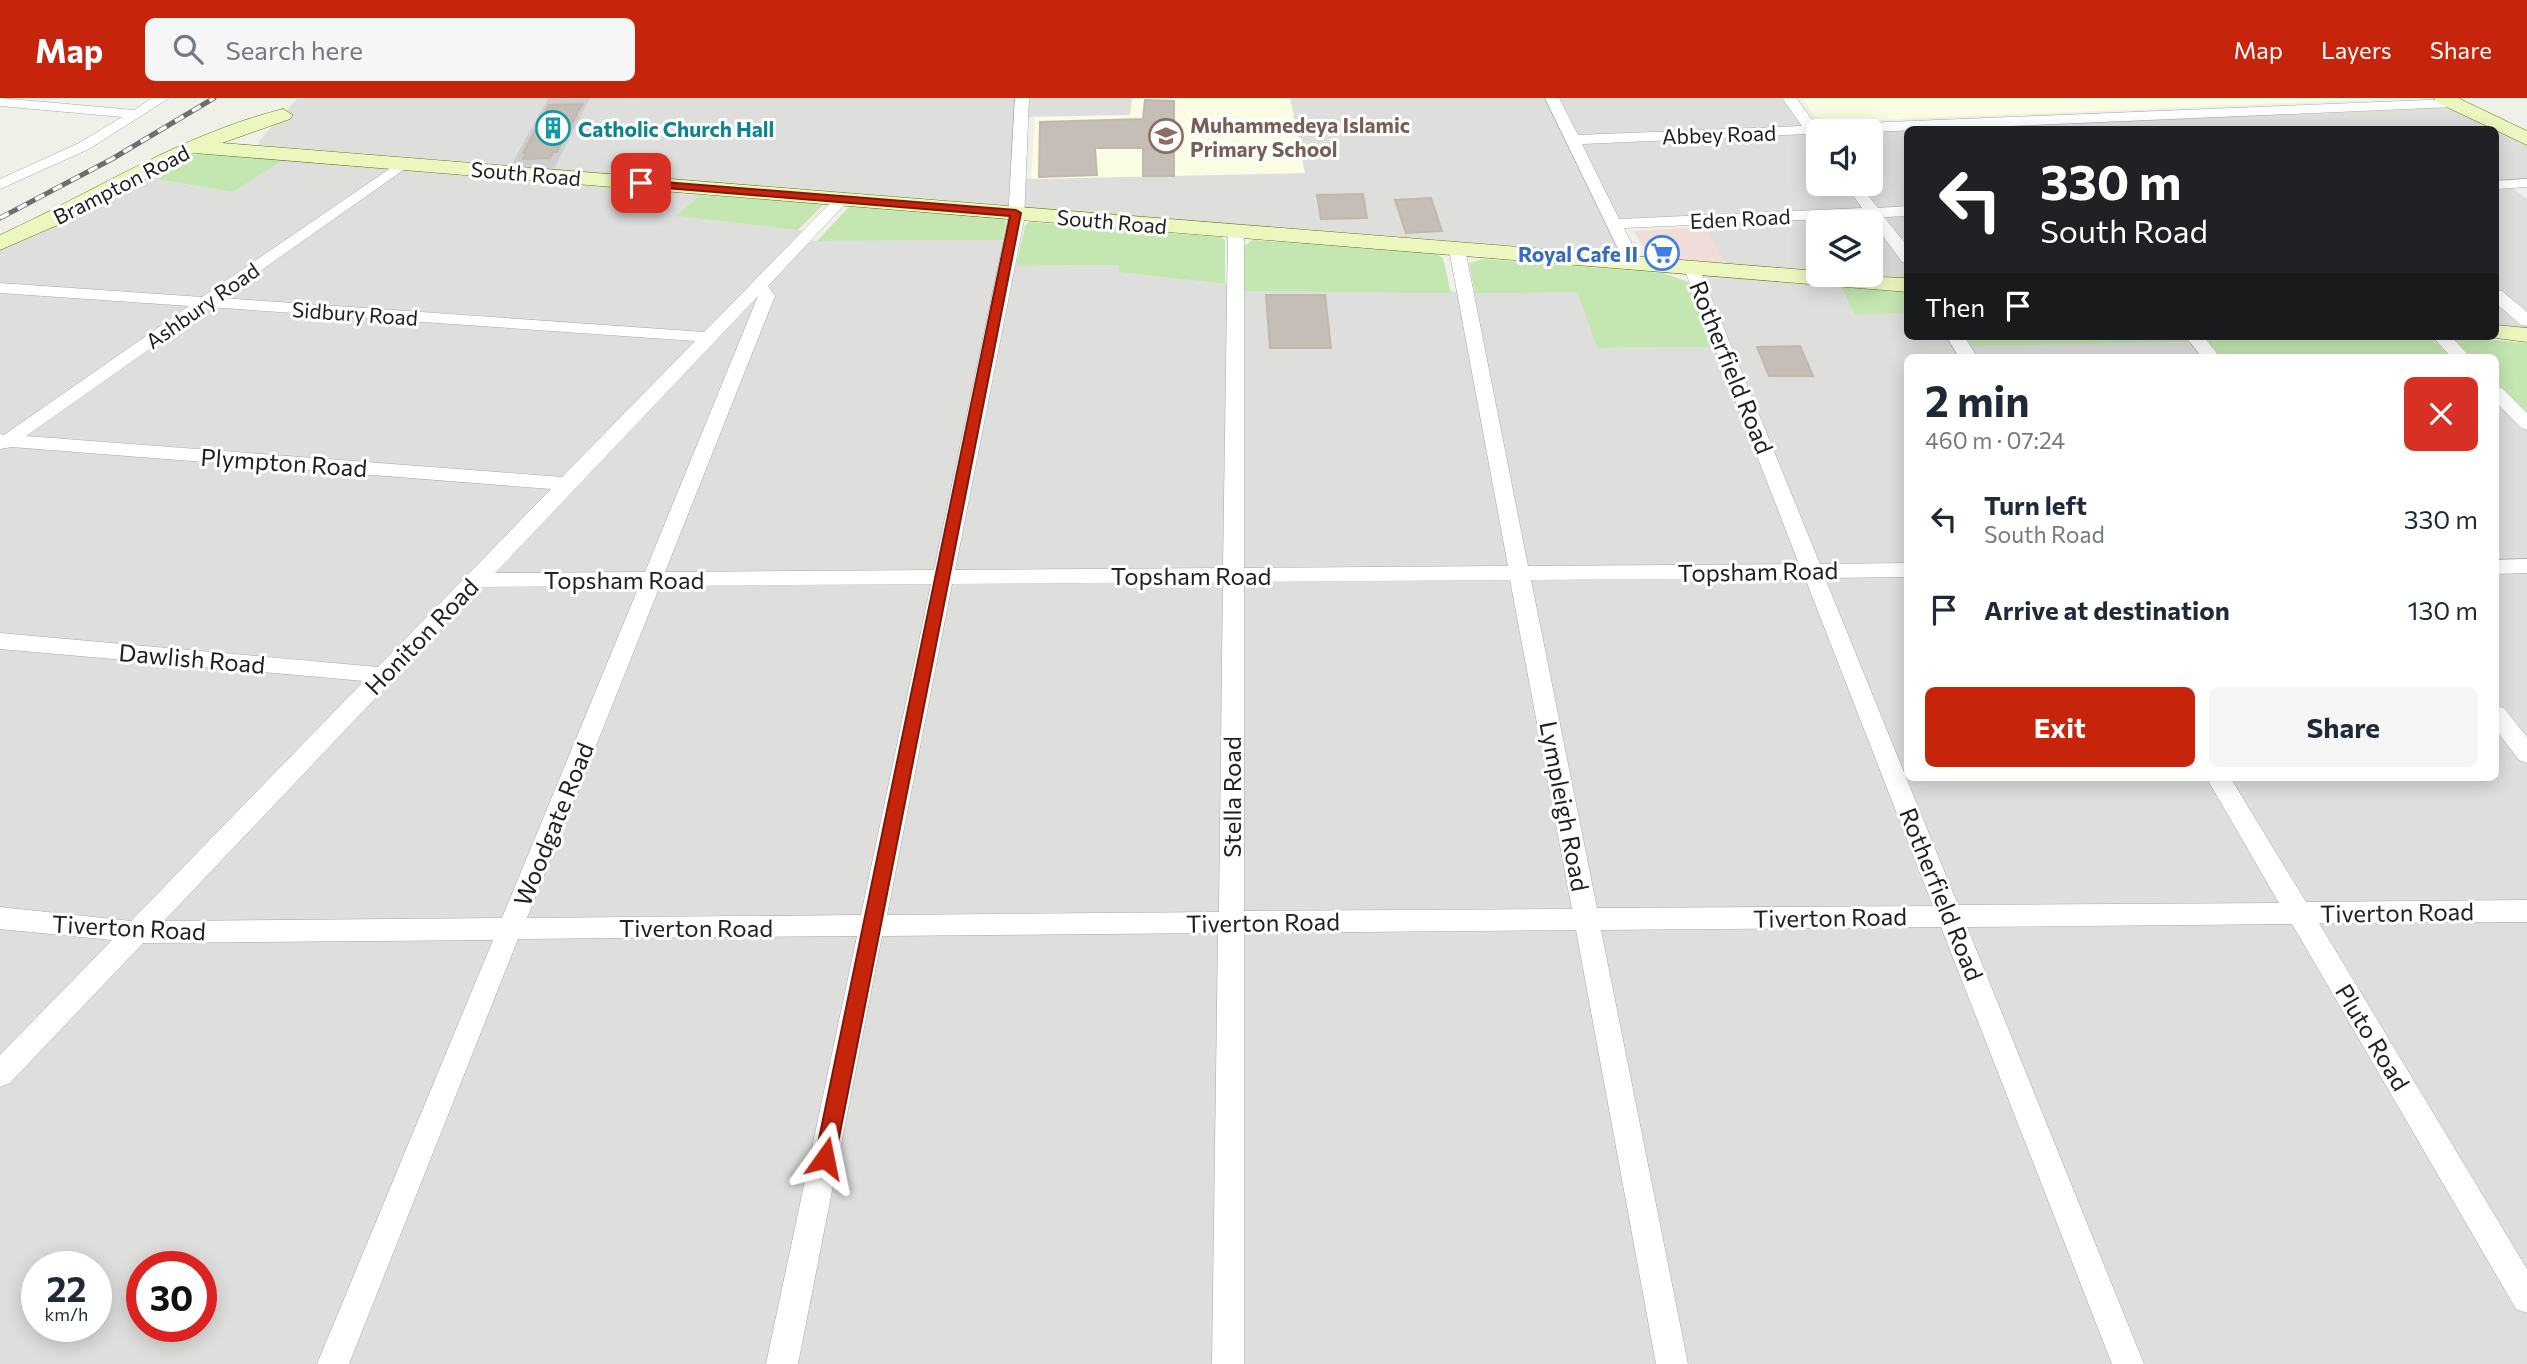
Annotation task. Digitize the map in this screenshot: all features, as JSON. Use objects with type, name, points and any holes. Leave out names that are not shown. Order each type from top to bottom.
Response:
[{"type":"street","points":[[0,185],[84,146],[162,98]]},
{"type":"street","points":[[264,151],[259,148],[259,141],[299,98]]},
{"type":"street","points":[[782,1364],[1016,213],[1022,98]]},
{"type":"street","points":[[1552,98],[1633,263]]},
{"type":"street","points":[[1788,98],[1806,122]]},
{"type":"street","points":[[2448,100],[2527,139]]},
{"type":"street","name":"Abbey Road","points":[[1958,126],[2448,100]]},
{"type":"street","points":[[0,102],[137,114]]},
{"type":"street","name":"Brampton Road","points":[[0,243],[61,215],[191,147],[253,128],[283,115]]},
{"type":"street","points":[[2136,116],[2146,126]]},
{"type":"street","name":"Abbey Road","points":[[1883,130],[1904,129]]},
{"type":"street","name":"Abbey Road","points":[[1572,140],[1806,134]]},
{"type":"street","name":"South Road","points":[[191,147],[1904,285]]},
{"type":"street","name":"Ashbury Road","points":[[2,442],[404,163]]},
{"type":"street","points":[[2502,185],[2527,183]]},
{"type":"street","points":[[2502,185],[2527,198]]},
{"type":"street","name":"Honiton Road","points":[[0,1074],[842,199]]},
{"type":"street","name":"Eden Road","points":[[1883,212],[1904,211]]},
{"type":"street","name":"Eden Road","points":[[1614,224],[1806,215]]},
{"type":"street","points":[[1883,225],[1904,254]]},
{"type":"street","name":"Stella Road","points":[[1228,1364],[1236,231]]},
{"type":"street","name":"Lympleigh Road","points":[[1457,248],[1672,1364]]},
{"type":"street","name":"Rotherfield Road","points":[[1692,268],[2128,1364]]},
{"type":"street","name":"Woodgate Road","points":[[333,1364],[767,296],[759,285]]},
{"type":"street","name":"Sidbury Road","points":[[0,288],[709,337]]},
{"type":"street","points":[[2499,298],[2527,321]]},
{"type":"street","points":[[2499,332],[2527,335]]},
{"type":"street","points":[[2197,340],[2209,354]]},
{"type":"street","points":[[2445,340],[2458,354]]},
{"type":"street","points":[[2499,395],[2527,424]]},
{"type":"street","name":"Plympton Road","points":[[2,442],[568,484]]},
{"type":"street","points":[[2499,567],[2527,566]]},
{"type":"street","name":"Topsham Road","points":[[475,580],[1904,570]]},
{"type":"street","name":"Dawlish Road","points":[[0,641],[383,675]]},
{"type":"street","points":[[2499,718],[2527,754]]},
{"type":"street","name":"Pluto Road","points":[[2220,781],[2527,1298]]},
{"type":"street","name":"Tiverton Road","points":[[0,918],[135,932],[2527,911]]},
{"type":"shaded area","points":[[298,98],[548,98],[507,172],[550,176],[590,98],[1132,98],[1131,115],[1021,117],[1017,179],[1304,173],[1290,98],[1788,98],[1806,122],[1806,196],[1883,196],[1883,127],[1904,126],[1904,238],[1892,239],[1904,257],[1904,285],[1883,283],[1883,210],[1806,210],[1806,287],[1841,287],[1855,315],[1904,313],[1904,340],[1956,340],[1960,346],[2198,342],[2208,354],[1904,354],[1904,781],[2499,781],[2499,397],[2527,419],[2527,1364],[0,1364],[0,242],[133,176],[233,192],[258,148],[259,141]],"holes":[[[707,188],[1632,263],[1614,224],[1699,220],[1730,271],[1691,268],[1722,347],[1597,348],[1577,292],[1235,291],[1234,285],[1119,272],[1119,265],[1006,266],[1010,240],[802,241],[810,231],[677,216]]]},
{"type":"shaded area","points":[[548,98],[590,98],[554,169],[511,165]]},
{"type":"shaded area","name":"Muhammedeya Islamic Primary School","points":[[1132,98],[1290,98],[1305,173],[1031,179],[1035,117],[1130,115]]},
{"type":"shaded area","points":[[1802,98],[2403,98],[1883,120],[1824,119],[1815,116]]},
{"type":"shaded area","points":[[2452,103],[2527,139],[2527,184],[2509,185],[2527,199],[2527,335],[2499,333],[2499,126],[1907,126]]},
{"type":"shaded area","points":[[1704,227],[1727,264],[1683,261],[1647,254],[1634,231]]},
{"type":"green space","points":[[205,153],[284,159],[233,192],[143,177],[179,158]]},
{"type":"green space","points":[[700,195],[823,205],[798,230],[676,216]]},
{"type":"green space","points":[[849,207],[1004,219],[1006,222],[1003,240],[817,241]]},
{"type":"green space","points":[[1029,222],[1221,237],[1225,240],[1225,284],[1118,272],[1119,265],[1016,266],[1025,226]]},
{"type":"green space","points":[[1253,240],[1436,254],[1443,258],[1451,293],[1243,291],[1244,246]]},
{"type":"green space","points":[[1484,259],[1663,273],[1688,282],[1713,347],[1597,348],[1577,292],[1475,293],[1469,263]]},
{"type":"green space","points":[[1841,287],[1904,292],[1904,313],[1855,315]]},
{"type":"green space","points":[[1967,340],[2189,342],[1971,346]]},
{"type":"green space","points":[[2207,340],[2433,340],[2447,354],[2218,354]]},
{"type":"green space","points":[[2455,340],[2527,343],[2527,415],[2499,386],[2499,354],[2468,354]]},
{"type":"building","points":[[1145,100],[1174,101],[1174,176],[1143,176],[1143,148],[1095,148],[1097,175],[1039,177],[1040,122],[1143,119]]},
{"type":"building","name":"Catholic Church Hall","points":[[582,104],[557,152],[553,152],[550,158],[523,159],[526,153],[523,153],[549,105]]},
{"type":"building","points":[[1363,194],[1367,218],[1321,219],[1317,195]]},
{"type":"building","points":[[1431,198],[1442,231],[1406,233],[1395,200]]},
{"type":"building","points":[[1266,295],[1325,295],[1331,348],[1270,348]]},
{"type":"building","points":[[1800,346],[1813,376],[1769,376],[1757,347]]},
{"type":"railway","points":[[0,218],[112,159],[214,98]]},
{"type":"place","name":"Catholic Church Hall","points":[[553,128]]},
{"type":"place","name":"Muhammedeya Islamic Primary School","points":[[1166,136]]},
{"type":"place","name":"Royal Cafe II","points":[[1662,253]]},
{"type":"route","points":[[641,183],[1016,213],[825,1158]]}]
